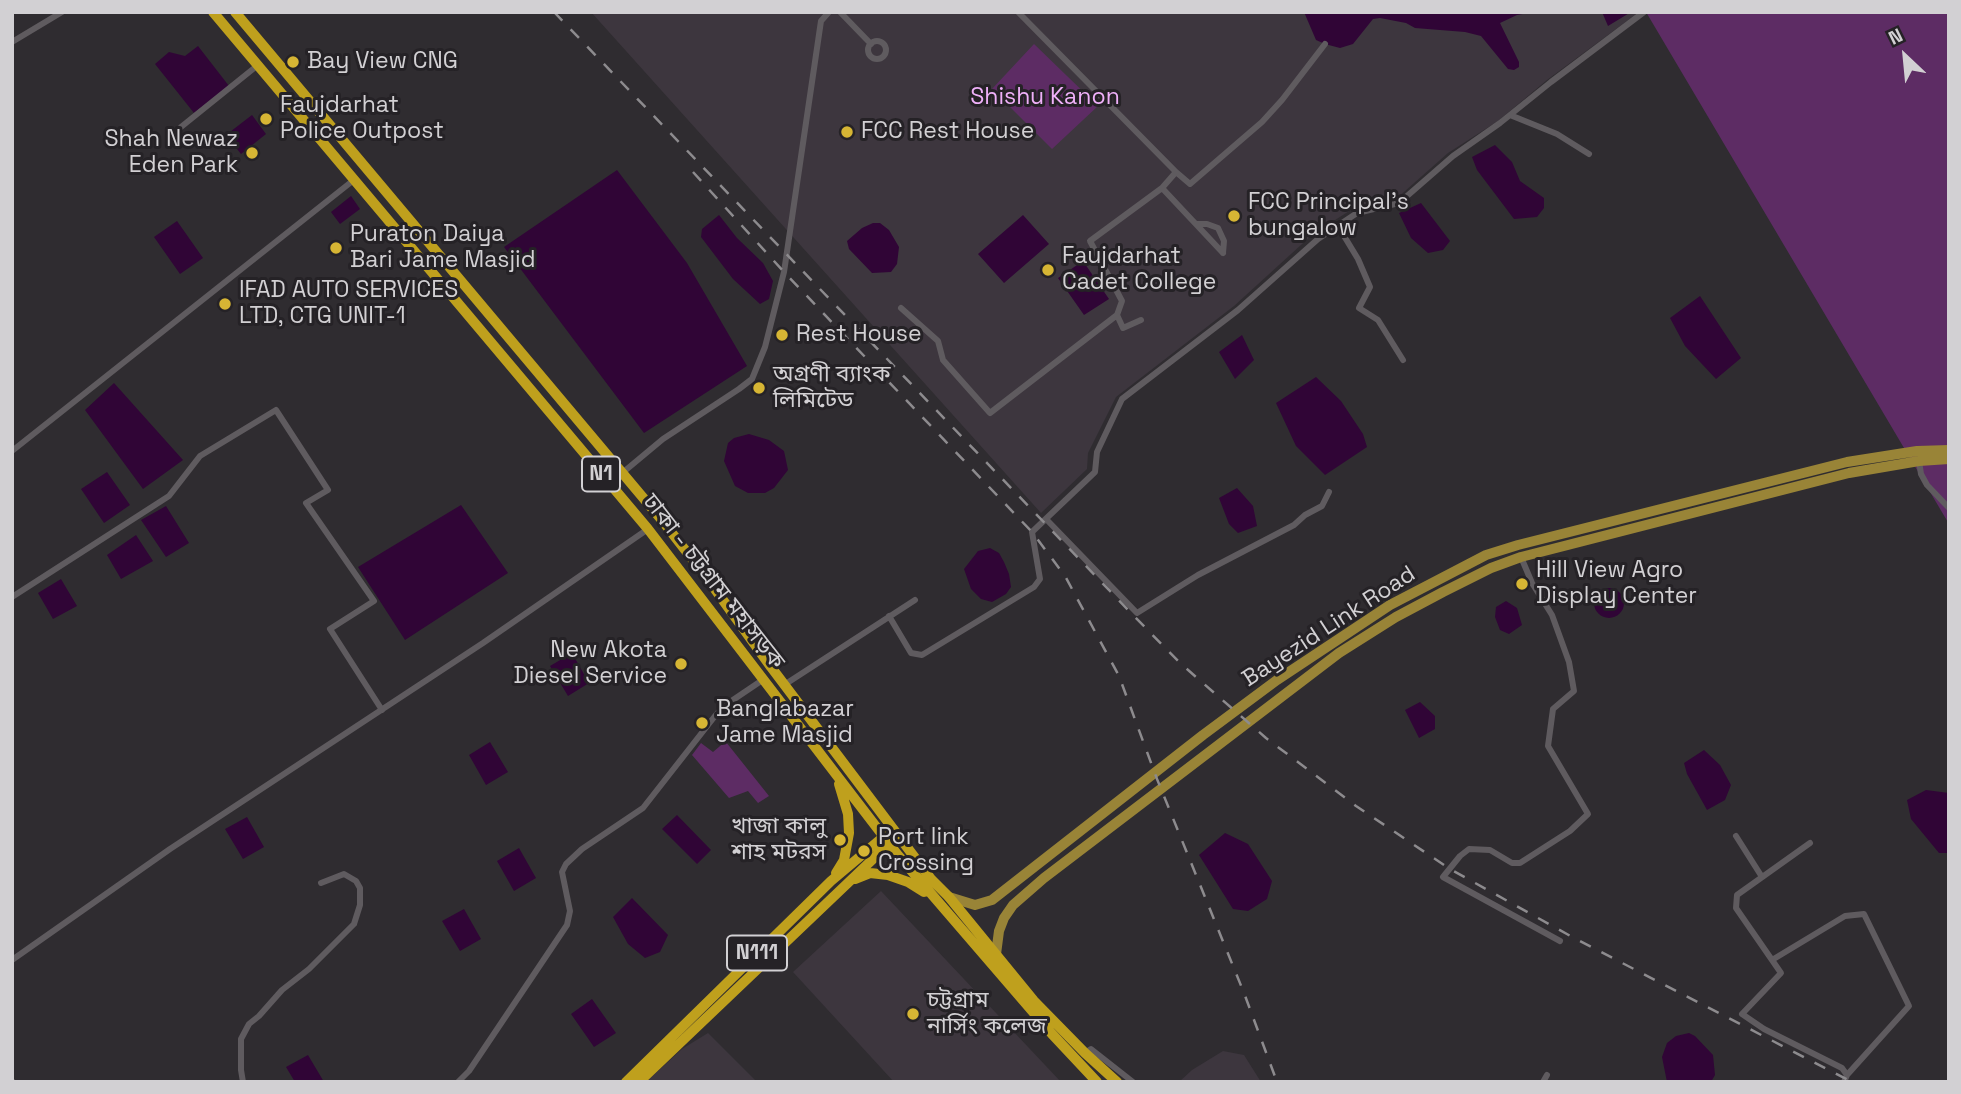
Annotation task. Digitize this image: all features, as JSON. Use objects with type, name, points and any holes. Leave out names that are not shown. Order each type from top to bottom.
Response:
[{"type":"highway","name":"ঢাকা - চট্টগ্রাম মহাসড়ক","points":[[213,12],[648,529],[833,768],[891,836],[949,897],[1080,1057],[1097,1082]]},
{"type":"highway","name":"ঢাকা - চট্টগ্রাম মহাসড়ক","points":[[235,12],[708,578],[935,899],[1052,1034],[1117,1082]]},
{"type":"highway","points":[[833,768],[843,794],[849,834],[836,885]]},
{"type":"highway","name":"N111","points":[[626,1082],[891,836]]},
{"type":"highway","points":[[836,885],[870,873],[888,875],[908,882],[935,899]]},
{"type":"highway","name":"N111","points":[[639,1082],[836,885]]},
{"type":"main road","name":"Bayezid Link Road","points":[[949,897],[975,905],[992,900],[1277,680],[1390,605],[1486,555],[1847,462],[1917,451],[1949,450]]},
{"type":"main road","name":"Bayezid Link Road","points":[[996,954],[1001,925],[1013,905],[1044,878],[1298,683],[1396,617],[1491,568],[1521,558],[1849,473],[1919,461],[1949,459]]},
{"type":"street","points":[[12,42],[62,12]]},
{"type":"street","points":[[609,484],[663,439],[752,379],[765,347],[784,272],[821,21],[829,12]]},
{"type":"street","points":[[840,12],[871,44]]},
{"type":"street","points":[[1018,12],[1190,184],[1252,131],[1282,100],[1325,44]]},
{"type":"street","points":[[888,616],[911,653],[922,655],[1034,587],[1040,579],[1032,532],[1096,472],[1097,452],[1122,399],[1238,310],[1318,239],[1357,213],[1399,203],[1453,156],[1644,12]]},
{"type":"street","points":[[181,127],[258,65]]},
{"type":"street","points":[[1510,115],[1557,134],[1589,154]]},
{"type":"street","points":[[901,308],[938,341],[943,360],[990,413],[1117,315],[1122,301],[1090,241],[1162,188],[1176,172]]},
{"type":"street","points":[[12,451],[355,179]]},
{"type":"street","points":[[1162,188],[1223,253],[1224,241],[1218,228],[1207,223],[1197,225]]},
{"type":"street","points":[[1338,226],[1358,259],[1370,287],[1359,308],[1378,320],[1403,360]]},
{"type":"street","points":[[1117,315],[1124,331],[1142,320]]},
{"type":"street","points":[[12,597],[169,496],[200,456],[276,410],[328,490],[306,503],[374,601],[330,629],[382,710]]},
{"type":"street","points":[[1919,461],[1921,474],[1927,485],[1949,509]]},
{"type":"street","points":[[1046,519],[1136,612],[1198,575],[1294,525],[1322,506],[1329,492]]},
{"type":"street","points":[[12,960],[170,849],[483,643],[648,529]]},
{"type":"street","points":[[1521,558],[1532,583],[1552,615],[1569,662],[1574,691],[1553,709],[1548,746],[1588,814],[1570,831],[1520,863],[1512,863],[1490,850],[1469,849],[1443,877],[1560,941]]},
{"type":"street","points":[[784,685],[915,600]]},
{"type":"street","points":[[458,1082],[469,1071],[567,925],[570,911],[562,872],[566,864],[582,849],[643,808],[724,706],[764,679]]},
{"type":"street","points":[[1736,836],[1762,877]]},
{"type":"street","points":[[1772,960],[1845,916],[1864,914],[1909,1006],[1846,1078],[1842,1068],[1764,1029],[1742,1014],[1781,973],[1772,960],[1736,908],[1737,895],[1810,843]]},
{"type":"street","points":[[243,1082],[241,1039],[249,1024],[354,924],[360,905],[360,888],[356,881],[344,874],[321,883]]},
{"type":"street","points":[[1052,1034],[1091,1082]]},
{"type":"street","points":[[1080,1057],[1091,1049],[1133,1082]]},
{"type":"shaded area","name":"Faujdarhat Cadet College","points":[[591,12],[1639,12],[1547,80],[1498,121],[1448,153],[1396,199],[1354,208],[1313,234],[1234,306],[1116,397],[1088,453],[1087,469],[1041,513]]},
{"type":"shaded area","points":[[1304,12],[1534,12],[1517,15],[1500,23],[1519,62],[1519,67],[1514,70],[1508,69],[1481,36],[1415,28],[1406,23],[1380,18],[1373,19],[1353,44],[1340,48],[1325,44],[1316,40]]},
{"type":"shaded area","points":[[1602,12],[1631,12],[1608,26]]},
{"type":"shaded area","points":[[198,46],[229,86],[194,113],[155,64],[169,52],[185,56]]},
{"type":"shaded area","points":[[252,115],[266,134],[241,154],[226,135]]},
{"type":"shaded area","points":[[1495,145],[1512,162],[1520,181],[1544,198],[1544,208],[1537,217],[1514,219],[1477,170],[1472,157]]},
{"type":"shaded area","points":[[617,170],[687,263],[747,366],[644,433],[504,247]]},
{"type":"shaded area","points":[[351,196],[360,209],[340,224],[331,212]]},
{"type":"shaded area","points":[[1421,203],[1450,241],[1443,250],[1428,253],[1411,238],[1399,213]]},
{"type":"shaded area","points":[[719,215],[737,238],[763,263],[773,281],[769,299],[760,304],[733,279],[701,237],[702,229]]},
{"type":"shaded area","points":[[1023,215],[1049,244],[1004,283],[978,254]]},
{"type":"shaded area","points":[[177,221],[203,258],[180,274],[154,237]]},
{"type":"shaded area","points":[[880,223],[889,230],[899,247],[897,264],[891,272],[872,273],[849,249],[847,241],[862,228]]},
{"type":"shaded area","points":[[1083,261],[1109,299],[1084,315],[1058,278]]},
{"type":"shaded area","points":[[1700,296],[1741,358],[1716,379],[1685,346],[1670,318]]},
{"type":"shaded area","points":[[1242,335],[1254,360],[1235,379],[1219,352]]},
{"type":"shaded area","points":[[1316,377],[1341,401],[1363,434],[1367,447],[1325,475],[1296,446],[1276,403]]},
{"type":"shaded area","points":[[114,383],[183,460],[143,489],[85,410]]},
{"type":"shaded area","points":[[749,434],[769,440],[784,451],[788,470],[774,488],[765,493],[748,493],[735,486],[724,461],[728,443],[734,438]]},
{"type":"shaded area","points":[[107,472],[130,505],[104,523],[81,489]]},
{"type":"shaded area","points":[[1237,488],[1253,506],[1257,526],[1238,533],[1229,524],[1219,498]]},
{"type":"shaded area","points":[[461,505],[508,573],[405,640],[358,567]]},
{"type":"shaded area","points":[[166,506],[189,543],[166,557],[141,520]]},
{"type":"shaded area","points":[[136,535],[153,561],[121,579],[107,555]]},
{"type":"shaded area","points":[[990,548],[999,553],[1004,562],[1011,587],[1006,594],[992,602],[981,599],[971,589],[964,569],[978,551]]},
{"type":"shaded area","points":[[61,579],[77,606],[53,619],[38,593]]},
{"type":"shaded area","points":[[1609,588],[1620,592],[1624,603],[1620,614],[1609,618],[1598,614],[1594,603],[1598,592]]},
{"type":"shaded area","points":[[1506,601],[1517,608],[1522,625],[1509,634],[1500,630],[1495,617],[1496,607]]},
{"type":"shaded area","points":[[572,653],[589,683],[568,696],[550,666]]},
{"type":"shaded area","points":[[1420,702],[1435,716],[1435,729],[1419,738],[1405,710]]},
{"type":"shaded area","points":[[490,742],[508,772],[486,785],[469,755]]},
{"type":"shaded area","points":[[1704,750],[1720,765],[1731,785],[1725,800],[1707,810],[1687,774],[1684,763]]},
{"type":"shaded area","points":[[1926,790],[1949,793],[1949,853],[1939,853],[1911,819],[1907,800]]},
{"type":"shaded area","points":[[677,815],[711,850],[697,864],[662,829]]},
{"type":"shaded area","points":[[247,817],[264,847],[243,859],[225,829]]},
{"type":"shaded area","points":[[1225,833],[1248,844],[1272,881],[1267,899],[1248,911],[1233,909],[1199,855]]},
{"type":"shaded area","points":[[519,848],[536,878],[514,891],[497,861]]},
{"type":"shaded area","name":"চট্টগ্রাম নার্সিং কলেজ","points":[[881,891],[1061,1082],[894,1082],[793,972]]},
{"type":"shaded area","points":[[632,898],[668,935],[660,952],[645,958],[628,944],[613,917]]},
{"type":"shaded area","points":[[464,909],[481,939],[460,951],[442,921]]},
{"type":"shaded area","points":[[592,999],[616,1033],[594,1047],[571,1014]]},
{"type":"shaded area","points":[[708,1033],[757,1082],[646,1082],[682,1049]]},
{"type":"shaded area","points":[[1689,1033],[1713,1055],[1715,1075],[1711,1082],[1667,1082],[1662,1057],[1667,1043],[1676,1036]]},
{"type":"shaded area","points":[[1223,1051],[1244,1055],[1261,1082],[1179,1082],[1192,1070]]},
{"type":"shaded area","points":[[308,1055],[324,1082],[295,1082],[286,1067]]},
{"type":"green space","points":[[1646,12],[1949,12],[1949,524]]},
{"type":"green space","name":"Shishu Kanon","points":[[1034,44],[1098,106],[1052,149],[992,89]]},
{"type":"green space","points":[[726,741],[769,796],[758,803],[748,791],[729,798],[692,755],[701,743],[713,752]]},
{"type":"railway","points":[[554,12],[1180,663],[1266,738],[1356,806],[1450,869],[1574,938],[1852,1082]]},
{"type":"railway","points":[[693,172],[784,272],[1032,532],[1065,576],[1119,676],[1277,1082]]},
{"type":"place","name":"Bay View CNG","points":[[293,62]]},
{"type":"place","name":"Faujdarhat Police Outpost","points":[[266,119]]},
{"type":"place","name":"FCC Rest House","points":[[847,132]]},
{"type":"place","name":"Shah Newaz Eden Park","points":[[252,153]]},
{"type":"place","name":"FCC Principal's bungalow","points":[[1234,216]]},
{"type":"place","name":"Puraton Daiya Bari Jame Masjid","points":[[336,248]]},
{"type":"place","name":"Faujdarhat Cadet College","points":[[1048,270]]},
{"type":"place","name":"IFAD AUTO SERVICES LTD, CTG UNIT-1","points":[[225,304]]},
{"type":"place","name":"Rest House","points":[[782,335]]},
{"type":"place","name":"অগ্রণী ব্যাংক লিমিটেড","points":[[759,388]]},
{"type":"place","name":"Hill View Agro Display Center","points":[[1522,584]]},
{"type":"place","name":"New Akota Diesel Service","points":[[681,664]]},
{"type":"place","name":"Banglabazar Jame Masjid","points":[[702,723]]},
{"type":"place","name":"খাজা কালু শাহ মটরস","points":[[840,840]]},
{"type":"place","name":"Port link Crossing","points":[[864,851]]},
{"type":"place","name":"চট্টগ্রাম নার্সিং কলেজ","points":[[913,1014]]}]
